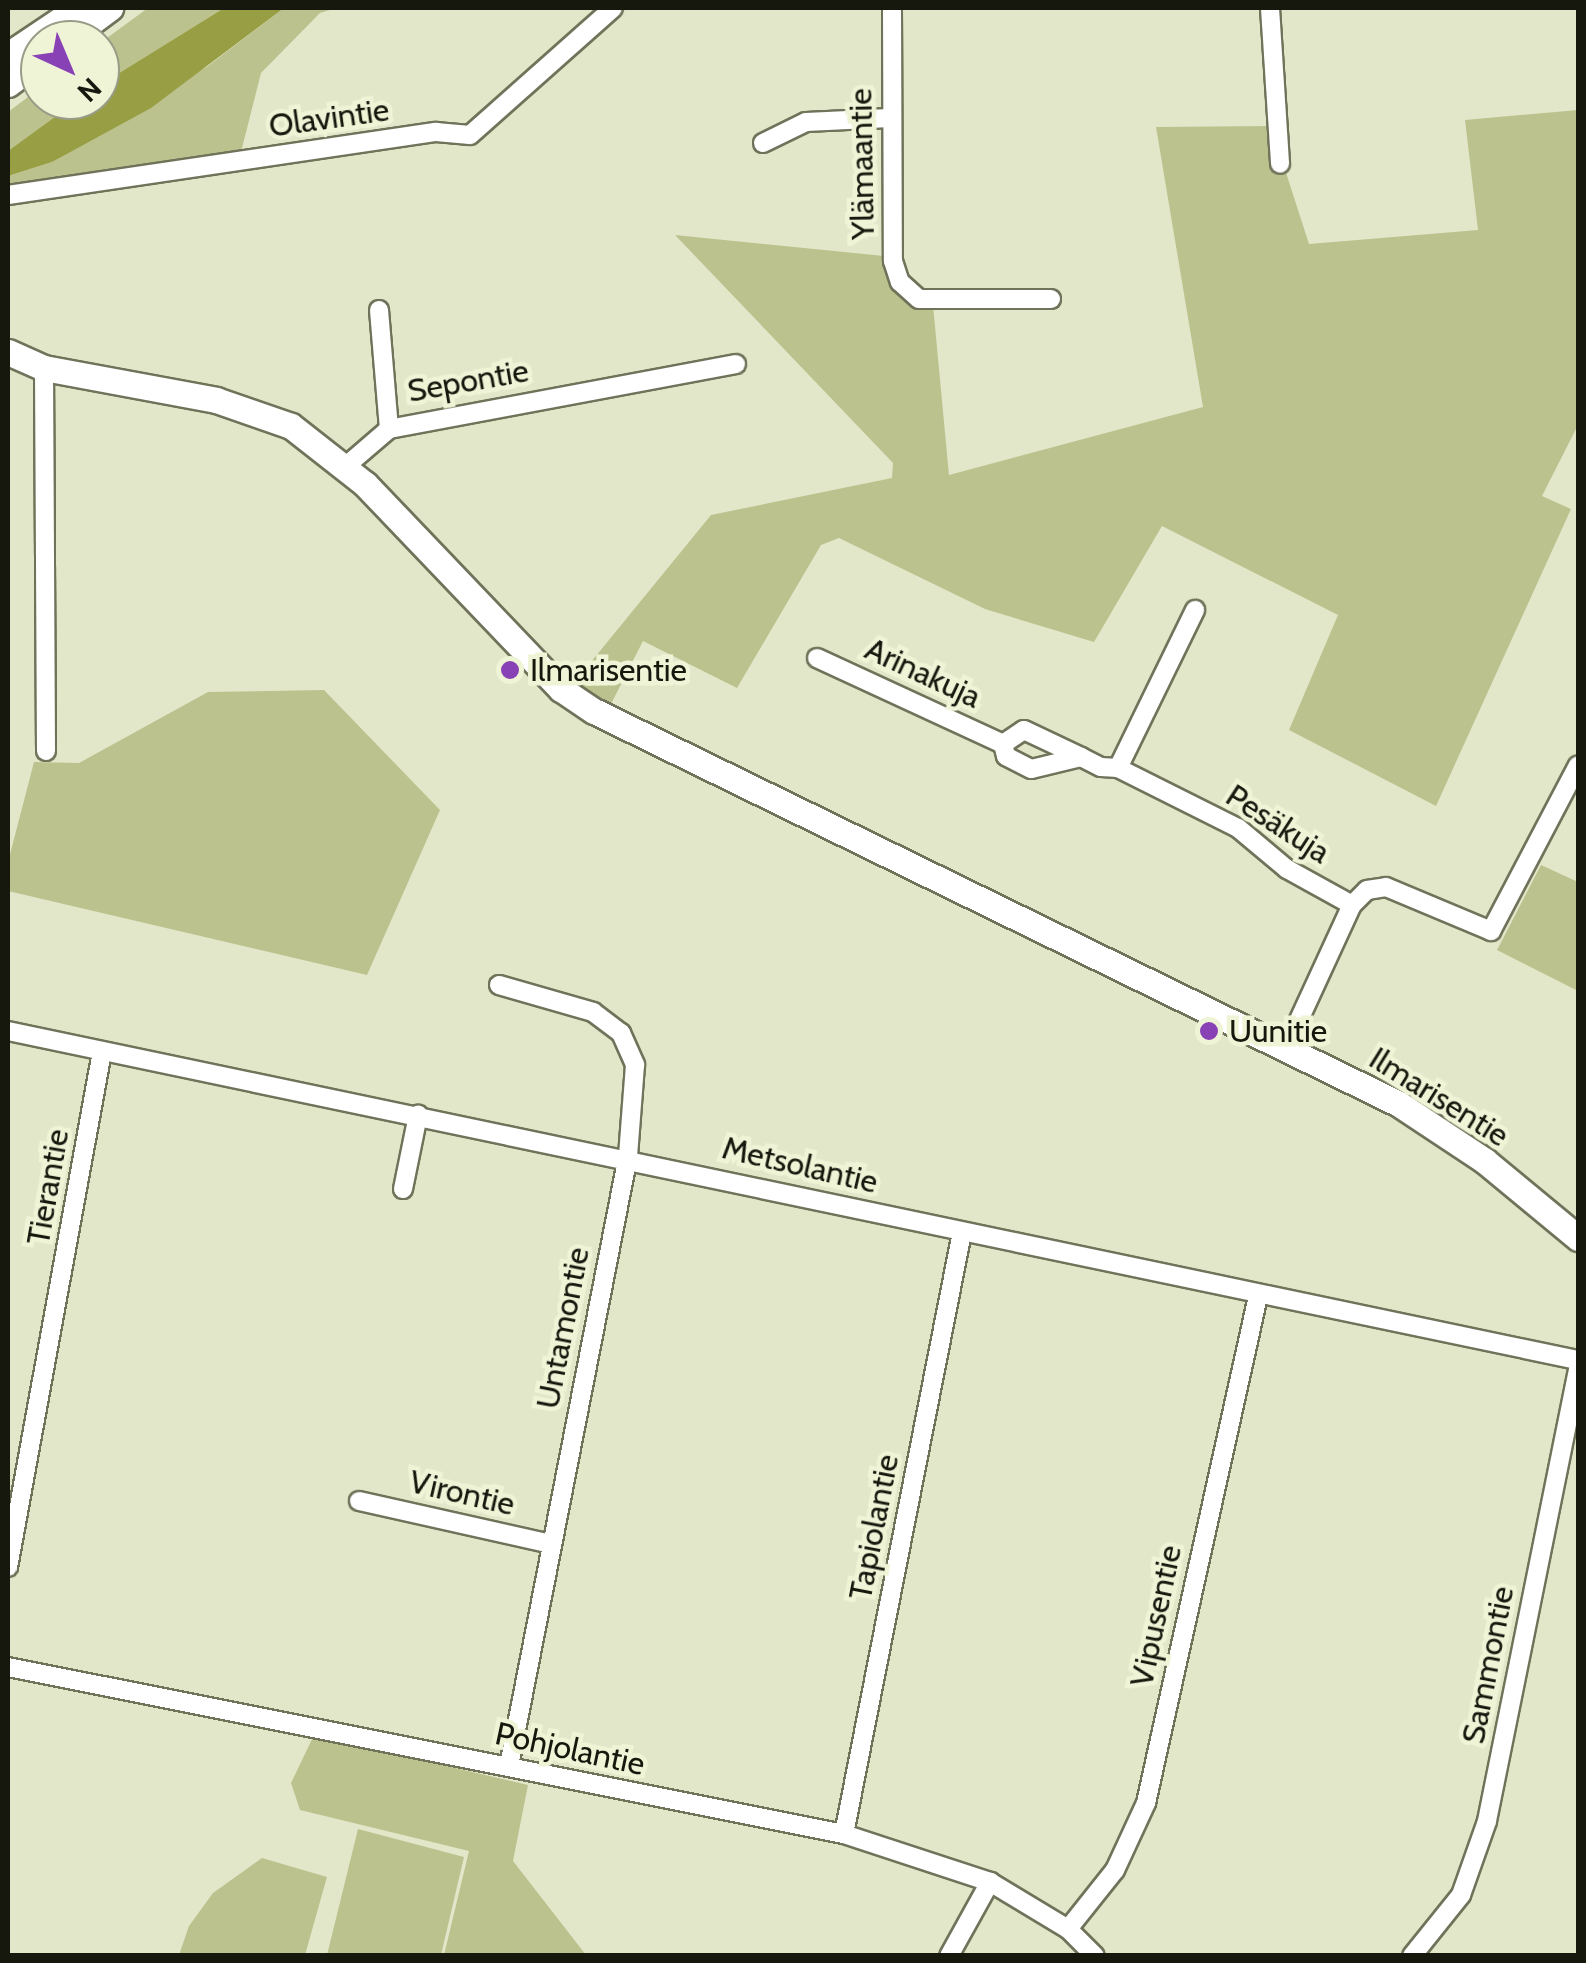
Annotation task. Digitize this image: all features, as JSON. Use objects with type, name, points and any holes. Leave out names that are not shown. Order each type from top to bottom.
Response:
[{"type":"street","points":[[8,55],[78,8]]},
{"type":"street","name":"Olavintie","points":[[8,195],[436,132],[470,135],[509,107],[613,8]]},
{"type":"street","name":"Ylämaantie","points":[[892,8],[893,261],[900,282],[919,299],[1051,299]]},
{"type":"street","points":[[1270,8],[1280,164]]},
{"type":"street","points":[[763,143],[806,122],[890,118]]},
{"type":"street","points":[[379,310],[389,429]]},
{"type":"street","points":[[8,352],[44,368],[216,400],[277,419],[346,466]]},
{"type":"street","name":"Sepontie","points":[[346,466],[389,429],[736,364]]},
{"type":"street","points":[[44,368],[46,751]]},
{"type":"street","name":"Ilmarisentie","points":[[346,466],[561,690],[594,711],[1399,1104],[1485,1161],[1578,1238]]},
{"type":"street","points":[[1118,768],[1195,610]]},
{"type":"street","name":"Arinakuja","points":[[817,658],[1003,744]]},
{"type":"street","name":"Pesäkuja","points":[[1003,744],[1024,730],[1081,757],[1118,768],[1238,828],[1287,869],[1352,905]]},
{"type":"street","points":[[1003,744],[1006,756],[1031,769],[1081,757]]},
{"type":"street","points":[[1287,1046],[1352,905],[1367,890],[1386,887],[1491,931],[1578,765]]},
{"type":"street","name":"Untamontie","points":[[498,985],[593,1012],[621,1033],[635,1065],[628,1156],[509,1766]]},
{"type":"street","name":"Metsolantie","points":[[8,1031],[628,1156],[1258,1296],[1578,1360]]},
{"type":"street","name":"Tierantie","points":[[8,1567],[102,1052]]},
{"type":"street","points":[[403,1188],[418,1115]]},
{"type":"street","name":"Tapiolantie","points":[[844,1834],[962,1232]]},
{"type":"street","name":"Vipusentie","points":[[1068,1929],[1115,1870],[1146,1804],[1258,1296]]},
{"type":"street","name":"Sammontie","points":[[1412,1956],[1460,1895],[1487,1820],[1578,1368]]},
{"type":"street","name":"Virontie","points":[[360,1501],[551,1544]]},
{"type":"street","name":"Pohjolantie","points":[[8,1667],[844,1834],[990,1882],[1068,1929],[1094,1956]]},
{"type":"street","points":[[950,1956],[990,1882]]},
{"type":"shaded area","points":[[148,8],[224,8],[120,73],[120,28]]},
{"type":"shaded area","points":[[224,8],[284,8],[151,108],[52,162],[8,176],[8,151],[51,120],[120,120],[120,73]]},
{"type":"shaded area","points":[[284,8],[336,8],[320,13],[261,73],[241,152],[8,195],[8,176],[52,162],[208,66]]},
{"type":"shaded area","points":[[20,103],[20,120],[51,120],[8,151],[8,112]]},
{"type":"shaded area","points":[[1578,110],[1578,425],[1542,496],[1571,509],[1436,806],[1289,730],[1338,615],[1162,526],[1094,642],[985,609],[839,538],[821,545],[737,688],[643,641],[611,704],[573,684],[711,515],[892,478],[893,463],[675,235],[884,256],[891,285],[915,306],[933,305],[949,475],[1203,407],[1156,127],[1271,126],[1309,244],[1478,230],[1465,120]]},
{"type":"shaded area","points":[[324,690],[440,810],[367,975],[8,891],[8,862],[34,762],[79,763],[208,692]]},
{"type":"shaded area","points":[[1541,865],[1578,882],[1578,991],[1497,950]]},
{"type":"shaded area","points":[[314,1735],[528,1785],[513,1861],[586,1955],[444,1955],[469,1851],[300,1810],[291,1783]]},
{"type":"shaded area","points":[[358,1829],[464,1857],[441,1955],[327,1955]]},
{"type":"shaded area","points":[[262,1858],[327,1877],[305,1955],[179,1955],[189,1926],[213,1893]]},
{"type":"place","name":"Ilmarisentie","points":[[510,670]]},
{"type":"place","name":"Uunitie","points":[[1209,1031]]}]
